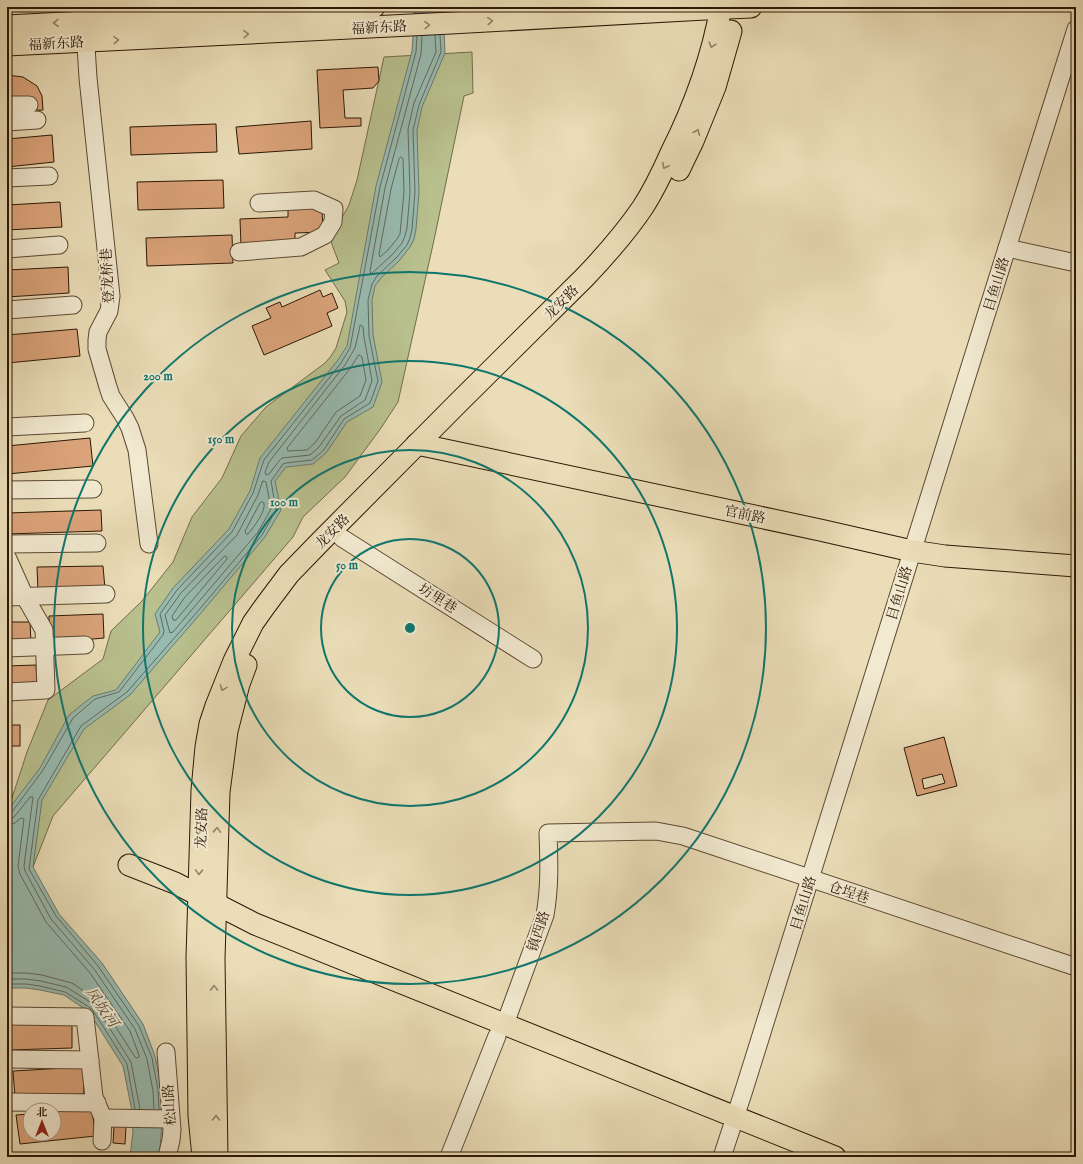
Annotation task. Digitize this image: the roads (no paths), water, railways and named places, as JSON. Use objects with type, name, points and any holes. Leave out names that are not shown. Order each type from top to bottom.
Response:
[{"type":"main road","name":"福新东路","points":[[7,45],[85,31],[374,7]]},
{"type":"main road","name":"福新东路","points":[[7,26],[85,31],[404,26],[728,7],[751,7]]},
{"type":"main road","name":"龙安路","points":[[203,1157],[203,1142],[199,1116],[197,957],[207,906],[219,792],[228,731],[239,684],[247,660],[258,640],[294,589],[430,441],[585,277],[616,242],[635,217],[663,171],[685,124],[698,90],[717,29],[728,7]]},
{"type":"main road","name":"龙安路","points":[[217,1157],[214,959],[207,906],[202,790],[206,747],[210,724],[234,661],[243,642],[257,618],[274,594],[290,574],[320,542],[430,441]]},
{"type":"main road","name":"官前路","points":[[430,441],[812,528],[914,545],[948,545],[1076,554]]},
{"type":"main road","name":"官前路","points":[[914,545],[945,556],[1076,566]]},
{"type":"main road","points":[[128,872],[175,883],[252,935],[501,1030],[733,1123],[835,1157]]},
{"type":"main road","points":[[733,1123],[800,1157]]},
{"type":"street","name":"目鱼山路","points":[[722,1157],[1076,29]]},
{"type":"street","name":"登龙桥巷","points":[[85,31],[88,78],[111,296],[109,311],[98,332],[97,349],[109,392],[125,418],[135,439],[149,544]]},
{"type":"street","points":[[7,106],[29,105]]},
{"type":"street","points":[[7,122],[37,120]]},
{"type":"street","points":[[7,178],[49,176]]},
{"type":"street","points":[[239,252],[301,247],[325,235],[333,222],[334,209],[314,200],[259,203]]},
{"type":"street","points":[[7,249],[59,245]]},
{"type":"street","points":[[1007,248],[1076,263]]},
{"type":"street","points":[[7,310],[73,305]]},
{"type":"street","points":[[7,427],[86,423]]},
{"type":"street","points":[[7,490],[93,489]]},
{"type":"street","name":"坊里巷","points":[[342,538],[533,658]]},
{"type":"street","points":[[7,544],[97,543]]},
{"type":"street","points":[[7,557],[25,597],[44,630],[46,690],[7,692]]},
{"type":"street","points":[[7,597],[106,594]]},
{"type":"street","points":[[7,648],[85,646]]},
{"type":"street","name":"仓埕巷","points":[[548,833],[642,831],[669,832],[1076,967]]},
{"type":"street","name":"镇西路","points":[[449,1157],[501,1030],[545,915],[550,874],[548,833]]},
{"type":"street","points":[[7,1016],[85,1017],[94,1097],[100,1110],[102,1141]]},
{"type":"street","name":"松山路","points":[[166,1052],[171,1140],[167,1157]]},
{"type":"street","points":[[7,1059],[90,1060]]},
{"type":"street","points":[[7,1102],[100,1110],[126,1118],[170,1119]]},
{"type":"water","name":"凤坂河","points":[[415,7],[443,7],[445,53],[422,107],[417,130],[419,192],[414,239],[410,247],[399,261],[381,278],[375,286],[372,300],[373,335],[382,382],[373,407],[347,422],[326,453],[313,464],[286,467],[275,481],[281,510],[265,537],[130,695],[84,729],[42,800],[33,867],[59,914],[102,963],[143,1024],[155,1056],[162,1090],[163,1115],[159,1157],[130,1157],[133,1132],[131,1106],[123,1066],[89,1012],[64,995],[26,988],[7,988],[7,809],[8,810],[40,768],[69,715],[93,696],[116,690],[160,632],[155,614],[173,588],[229,529],[250,491],[260,458],[338,360],[347,346],[376,186],[412,51]]}]
